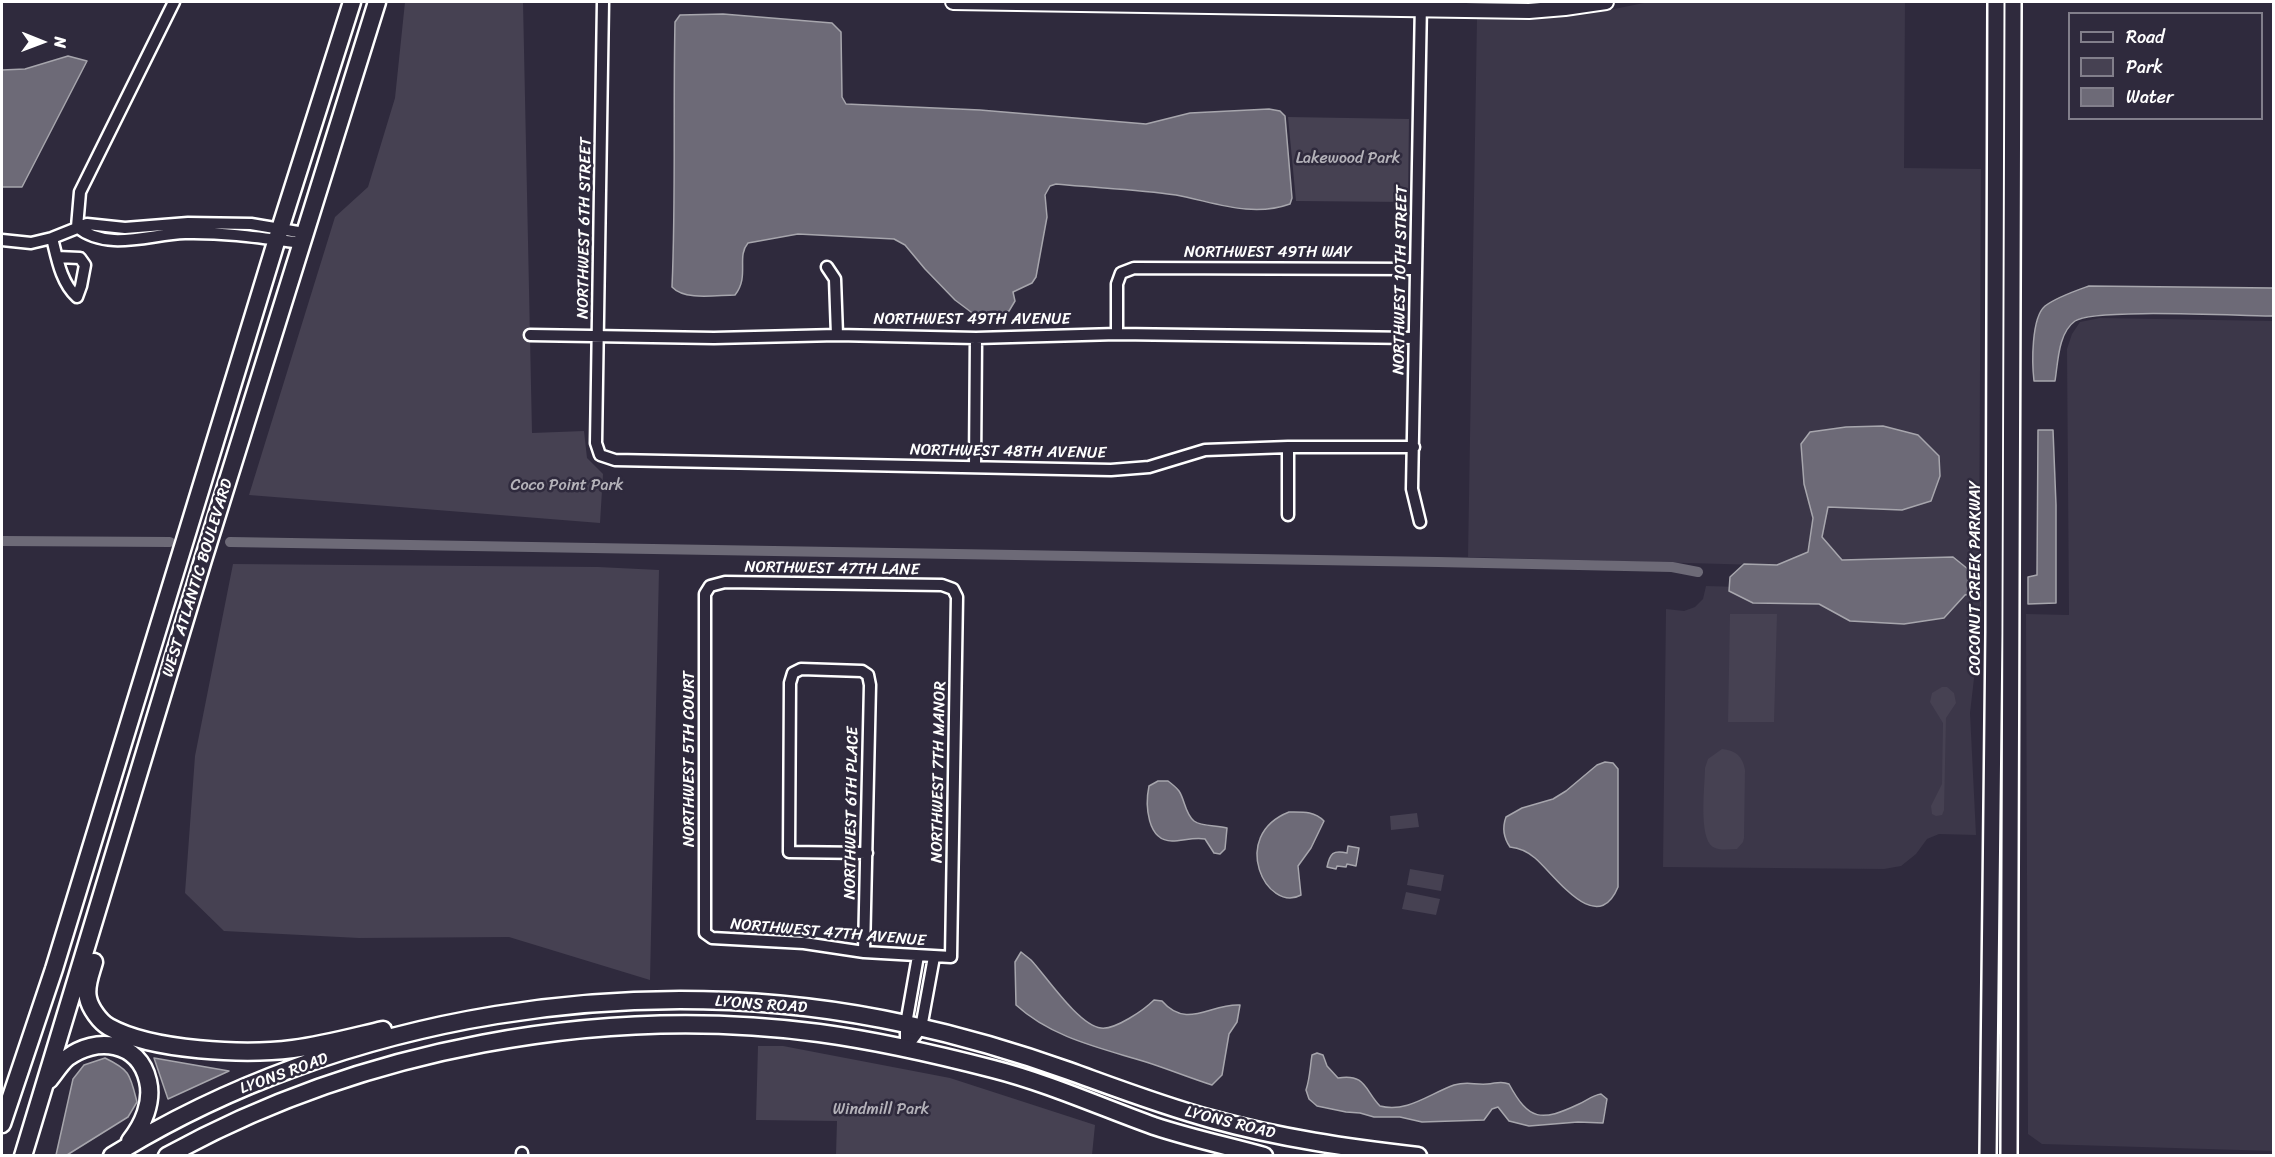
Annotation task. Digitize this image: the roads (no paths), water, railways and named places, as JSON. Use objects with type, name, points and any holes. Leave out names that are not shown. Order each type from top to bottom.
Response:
[{"type":"main road","name":"WEST ATLANTIC BOULEVARD","points":[[2,1124],[54,969],[352,2]]},
{"type":"main road","name":"WEST ATLANTIC BOULEVARD","points":[[23,1155],[220,505],[377,2]]},
{"type":"main road","name":"COCONUT CREEK PARKWAY","points":[[1988,1155],[1994,704],[1996,2]]},
{"type":"main road","name":"COCONUT CREEK PARKWAY","points":[[2009,1155],[2013,2]]},
{"type":"main road","points":[[198,498],[220,505]]},
{"type":"main road","points":[[102,897],[105,927],[88,982],[88,997],[94,1012],[107,1026],[135,1036],[203,1050],[265,1051],[327,1043],[491,1004],[521,1011]]},
{"type":"main road","name":"LYONS ROAD","points":[[112,1155],[173,1120],[221,1098],[296,1068],[387,1039],[468,1020],[521,1011],[614,1002],[693,1000],[759,1003],[824,1010],[913,1026],[1010,1051],[1143,1099],[1240,1127],[1364,1150],[1419,1155]]},
{"type":"main road","name":"LYONS ROAD","points":[[167,1155],[228,1125],[374,1068],[477,1043],[554,1032],[642,1025],[734,1026],[818,1033],[906,1048],[997,1070],[1157,1127],[1264,1155]]},
{"type":"main road","points":[[43,1088],[65,1059],[87,1046],[108,1044],[126,1050],[141,1062],[148,1082],[148,1103],[141,1127],[127,1146]]},
{"type":"street","points":[[77,227],[80,192],[174,2]]},
{"type":"street","name":"NORTHWEST 6TH STREET","points":[[600,455],[596,443],[603,2]]},
{"type":"street","points":[[953,2],[1421,5],[1529,11],[1606,2]]},
{"type":"street","name":"NORTHWEST 10TH STREET","points":[[1420,522],[1412,489],[1421,5]]},
{"type":"street","points":[[77,227],[86,234],[103,240],[129,240],[184,233],[279,234],[303,238]]},
{"type":"street","points":[[2,240],[31,243],[52,238],[77,227]]},
{"type":"street","points":[[52,238],[57,257]]},
{"type":"street","points":[[827,267],[835,279],[837,335]]},
{"type":"street","name":"NORTHWEST 49TH WAY","points":[[1117,334],[1117,284],[1121,273],[1134,268],[1415,269]]},
{"type":"street","name":"NORTHWEST 49TH AVENUE","points":[[530,334],[714,338],[837,335],[976,338],[1117,334],[1414,338]]},
{"type":"street","points":[[975,467],[976,338]]},
{"type":"street","points":[[1288,447],[1288,514]]},
{"type":"street","name":"NORTHWEST 48TH AVENUE","points":[[600,455],[615,460],[1112,470],[1149,467],[1204,450],[1414,447]]},
{"type":"street","name":"NORTHWEST 47TH LANE","points":[[711,586],[725,582],[942,585],[953,589]]},
{"type":"street","name":"NORTHWEST 5TH COURT","points":[[705,933],[705,594],[711,586]]},
{"type":"street","name":"NORTHWEST 7TH MANOR","points":[[951,957],[957,597],[953,589]]},
{"type":"street","name":"NORTHWEST 6TH PLACE","points":[[864,952],[867,854],[870,685],[868,675],[862,670],[801,669],[794,673],[790,683],[789,852],[867,854]]},
{"type":"street","name":"NORTHWEST 47TH AVENUE","points":[[705,933],[712,938],[804,943],[864,952],[951,957]]},
{"type":"street","points":[[913,1026],[918,956]]},
{"type":"street","points":[[906,1048],[934,957]]},
{"type":"water","points":[[723,14],[832,23],[841,32],[842,97],[846,104],[980,110],[1146,124],[1190,113],[1269,109],[1280,111],[1285,116],[1292,198],[1290,204],[1275,208],[1247,209],[1161,193],[1056,184],[1050,186],[1045,195],[1047,217],[1036,277],[1032,283],[1013,292],[1015,301],[1009,311],[998,315],[975,315],[955,300],[905,245],[894,239],[798,234],[748,243],[743,254],[742,281],[735,295],[693,296],[685,294],[672,287],[675,22],[680,15]]},
{"type":"water","points":[[68,56],[87,61],[22,187],[2,187],[2,70],[25,69]]},
{"type":"water","points":[[2089,286],[2273,288],[2273,316],[2137,314],[2087,317],[2075,321],[2065,333],[2055,381],[2034,381],[2034,342],[2040,312],[2045,306],[2066,294]]},
{"type":"water","points":[[1883,426],[1918,435],[1939,456],[1940,476],[1931,501],[1902,510],[1828,507],[1822,537],[1842,560],[1953,557],[1974,574],[1972,593],[1965,595],[1944,618],[1904,624],[1850,621],[1819,604],[1753,603],[1729,591],[1730,577],[1744,564],[1777,565],[1808,552],[1813,518],[1804,484],[1801,444],[1810,432],[1846,427]]},
{"type":"water","points":[[2038,430],[2053,430],[2056,603],[2028,604],[2028,577],[2037,575]]},
{"type":"water","points":[[1605,762],[1613,763],[1618,769],[1618,887],[1609,901],[1599,906],[1588,905],[1576,898],[1532,856],[1523,850],[1510,847],[1506,840],[1504,825],[1506,817],[1522,808],[1553,799],[1597,765]]},
{"type":"water","points":[[1158,781],[1168,781],[1178,790],[1194,821],[1227,828],[1225,849],[1220,854],[1214,853],[1205,839],[1172,841],[1157,835],[1150,821],[1147,803],[1149,786]]},
{"type":"water","points":[[1289,812],[1312,814],[1324,821],[1311,848],[1298,866],[1301,895],[1288,898],[1276,893],[1266,883],[1259,870],[1257,854],[1260,838],[1271,823]]},
{"type":"water","points":[[1348,846],[1359,848],[1356,866],[1347,864],[1346,867],[1337,866],[1336,869],[1327,867],[1329,858],[1333,854],[1347,853]]},
{"type":"water","points":[[1021,952],[1031,960],[1073,1010],[1092,1025],[1101,1028],[1121,1023],[1154,1000],[1162,1001],[1181,1014],[1200,1013],[1229,1005],[1240,1005],[1237,1022],[1229,1034],[1222,1075],[1212,1085],[1078,1041],[1045,1026],[1016,1005],[1015,962]]},
{"type":"water","points":[[1317,1053],[1323,1055],[1327,1066],[1338,1078],[1354,1078],[1364,1084],[1380,1106],[1409,1105],[1459,1084],[1503,1082],[1509,1084],[1523,1105],[1537,1115],[1555,1114],[1601,1094],[1607,1099],[1603,1123],[1578,1122],[1529,1126],[1509,1121],[1498,1107],[1492,1109],[1484,1120],[1422,1122],[1400,1117],[1374,1117],[1317,1106],[1309,1099],[1306,1090],[1312,1055]]},
{"type":"water","points":[[105,1058],[120,1066],[128,1074],[137,1102],[128,1117],[67,1155],[56,1155],[73,1079],[84,1065]]},
{"type":"water","points":[[154,1058],[229,1071],[168,1099]]},
{"type":"waterway","points":[[2,541],[170,542]]},
{"type":"waterway","points":[[230,542],[1438,562],[1672,567],[1698,572]]},
{"type":"park label","name":"Lakewood Park","points":[[1348,159]]},
{"type":"park label","name":"Coco Point Park","points":[[567,486]]},
{"type":"park label","name":"Windmill Park","points":[[881,1110]]}]
